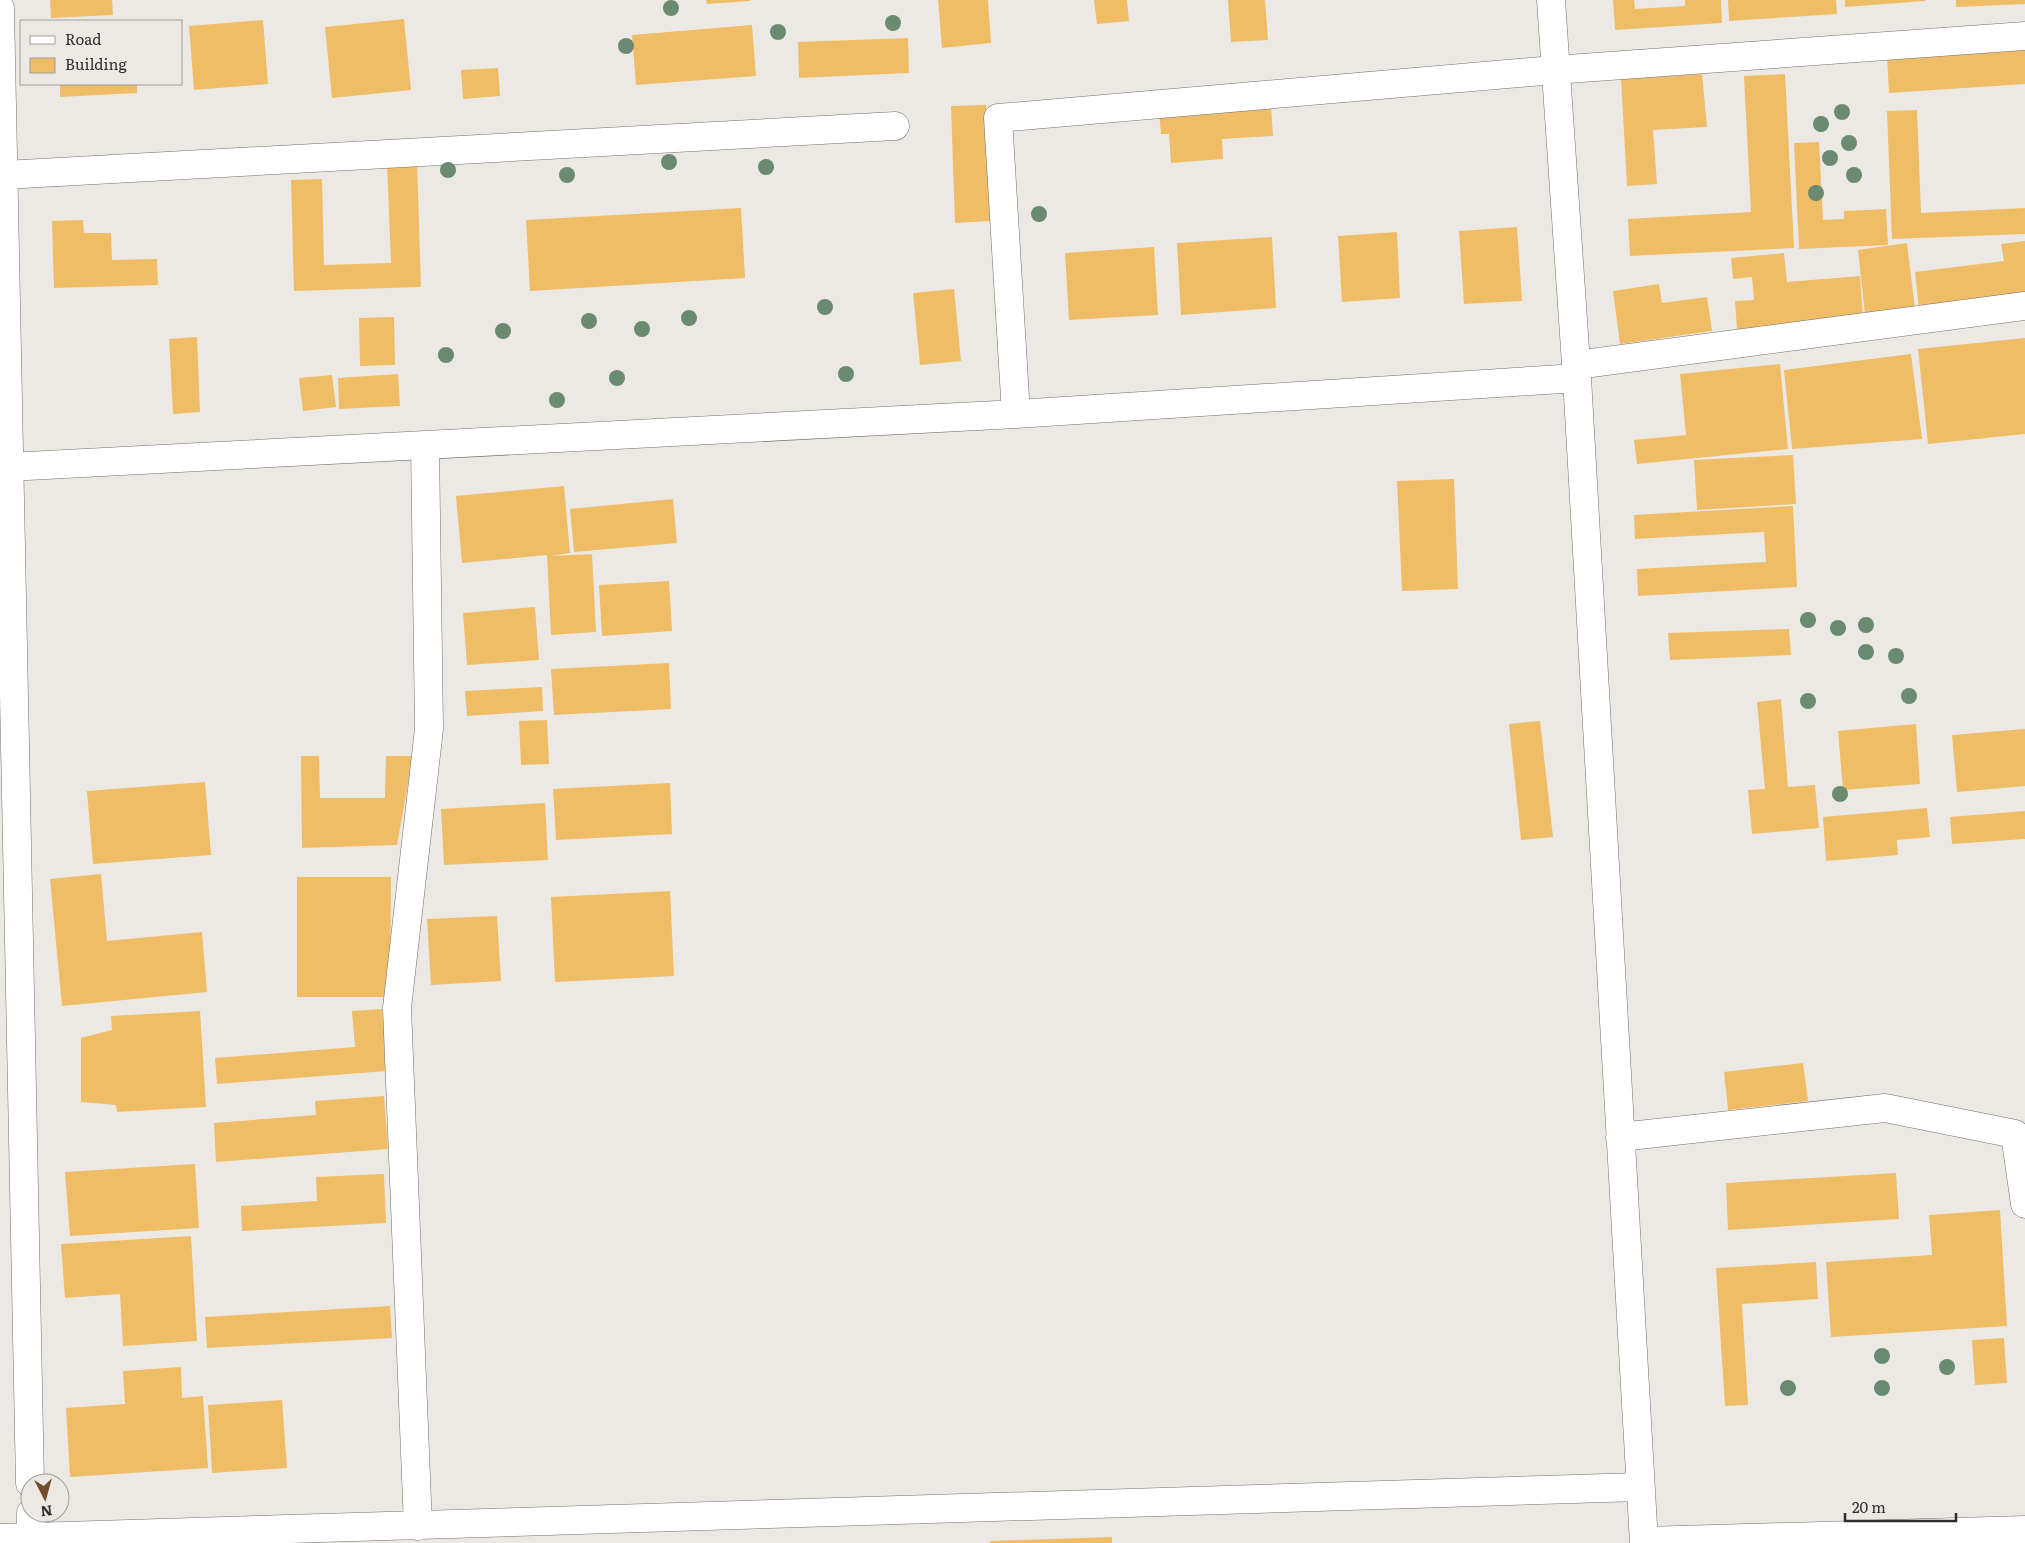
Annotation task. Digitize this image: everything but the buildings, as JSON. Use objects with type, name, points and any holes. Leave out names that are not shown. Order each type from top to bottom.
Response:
[{"type":"street","points":[[1551,0],[1554,70],[1576,372],[1644,1542],[2025,1530]]},
{"type":"street","points":[[0,8],[4,175],[3,336],[8,467],[30,1473]]},
{"type":"street","points":[[1016,414],[998,118],[1554,70],[2025,36]]},
{"type":"street","points":[[4,175],[895,126]]},
{"type":"street","points":[[8,467],[1016,414],[1576,372],[2025,306]]},
{"type":"street","points":[[418,1526],[397,1008],[429,729],[424,445]]},
{"type":"street","points":[[1620,1137],[1885,1108],[2015,1134],[2025,1204]]},
{"type":"street","points":[[0,1538],[31,1525],[418,1526],[1640,1487]]}]
